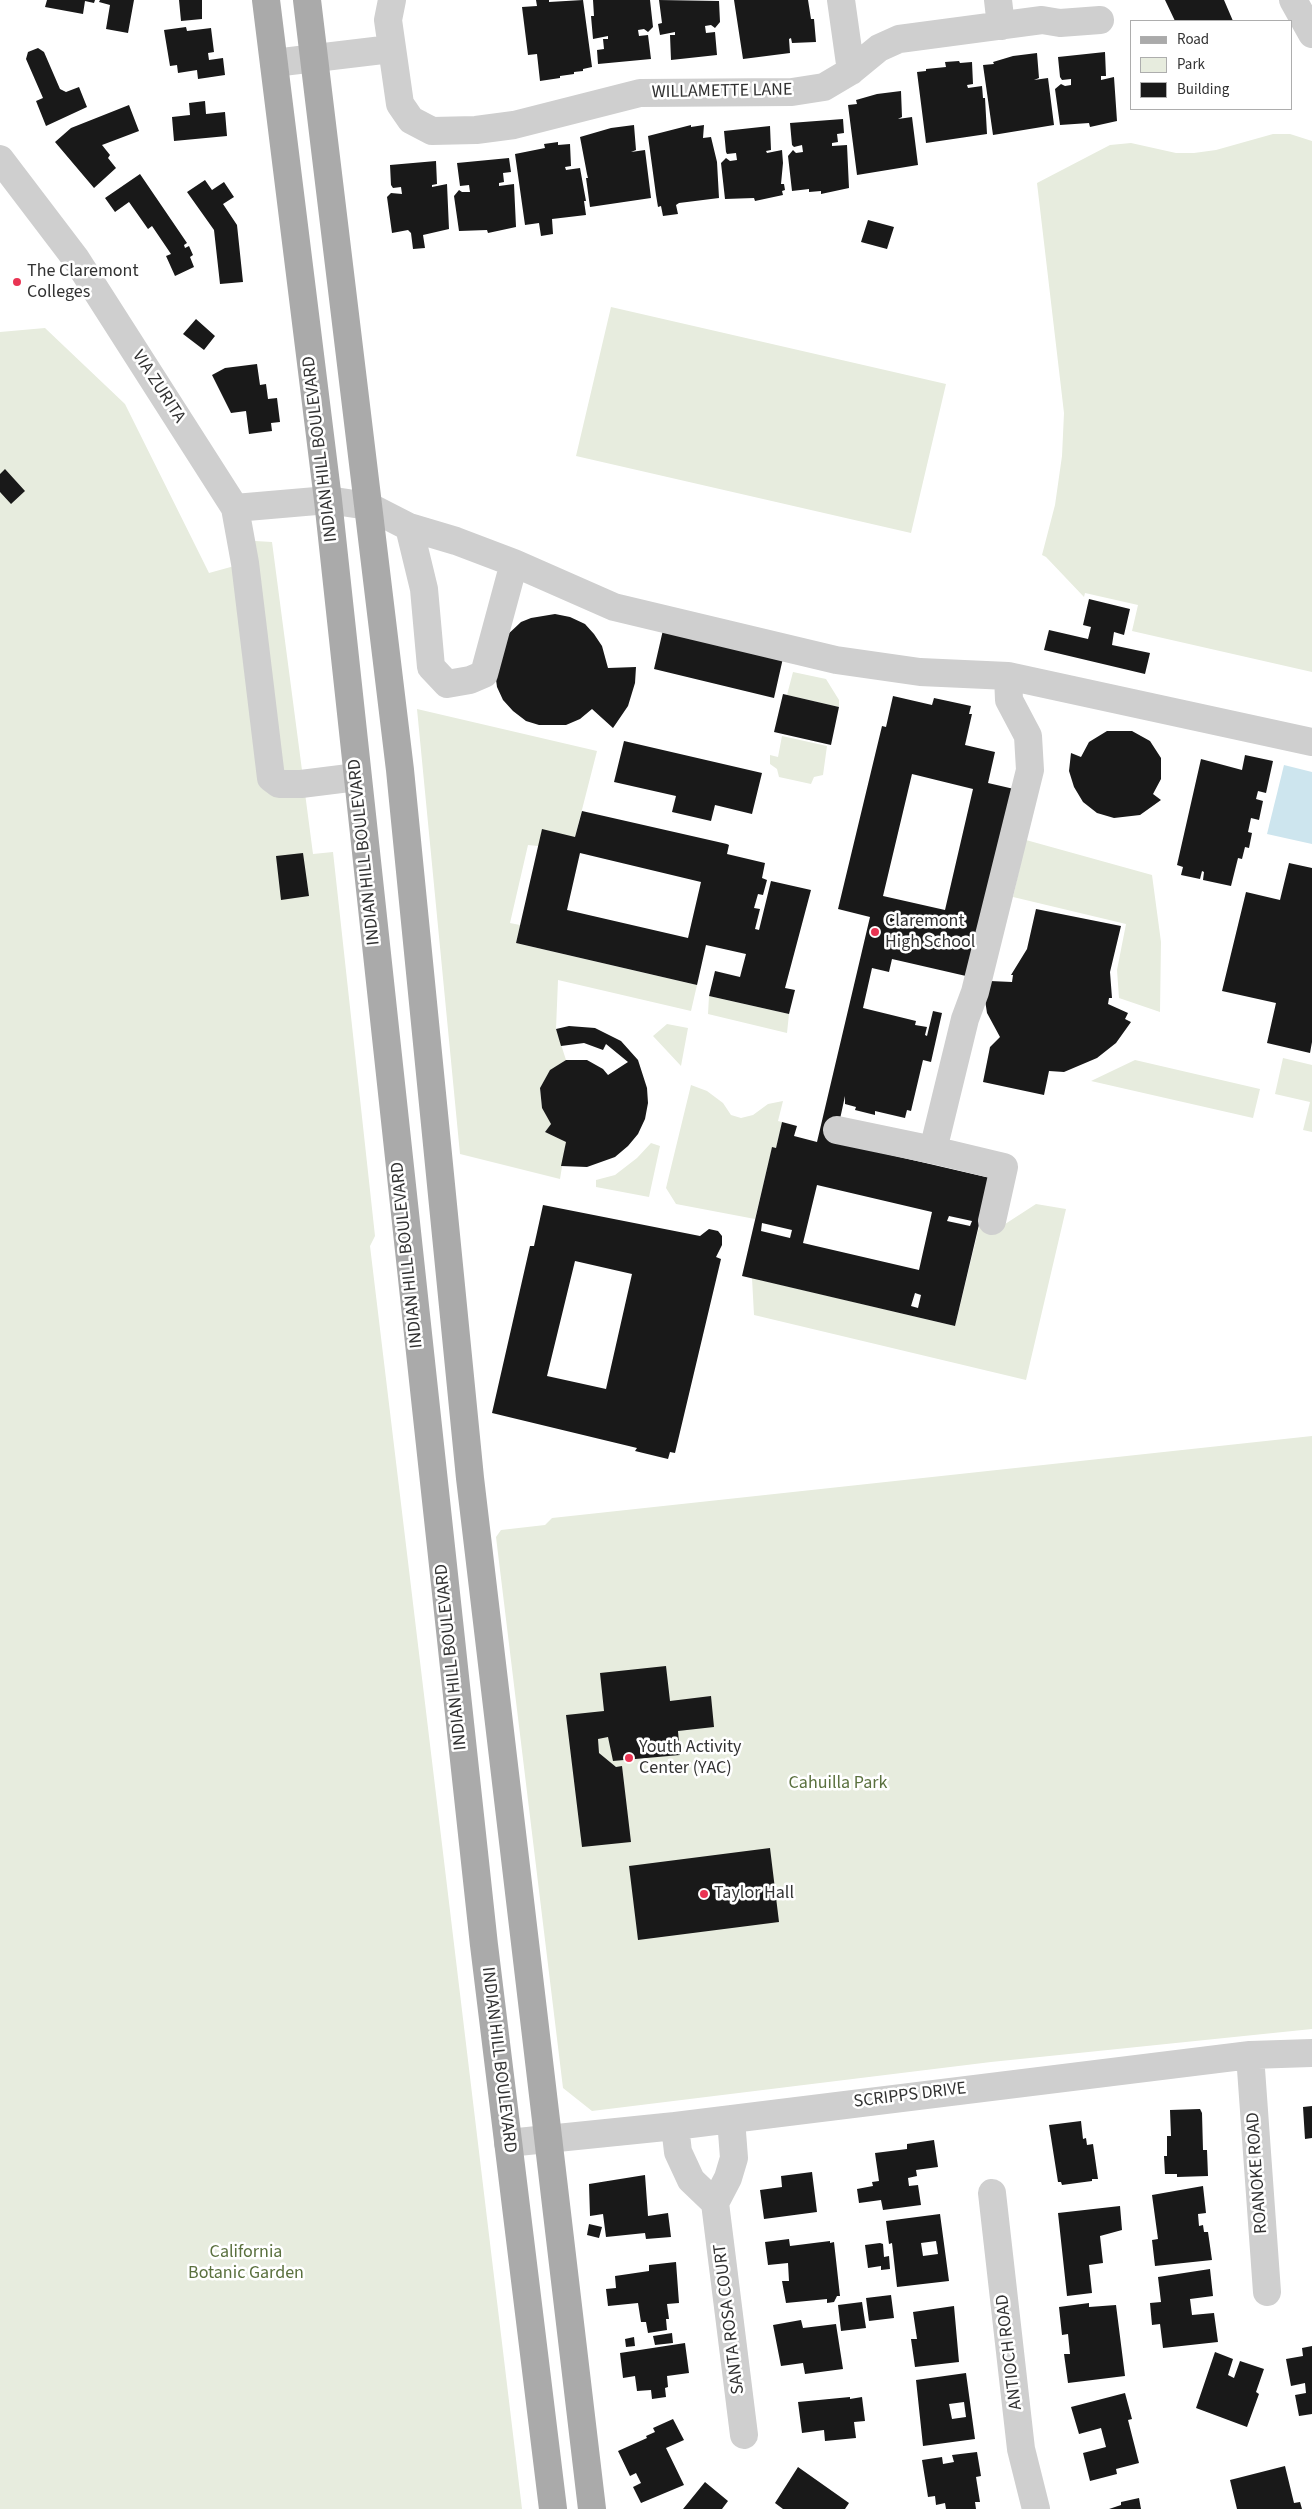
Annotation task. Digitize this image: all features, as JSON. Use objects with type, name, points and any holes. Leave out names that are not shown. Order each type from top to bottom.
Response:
[{"type":"main road","name":"INDIAN HILL BOULEVARD","points":[[266,0],[328,500],[480,1916],[553,2509]]},
{"type":"main road","points":[[307,0],[400,770],[470,1478],[592,2509]]},
{"type":"street","name":"WILLAMETTE LANE","points":[[392,0],[388,20],[400,104],[411,120],[432,131],[476,130],[514,125],[640,93],[792,92],[824,87],[851,70],[879,48],[899,39],[999,13],[1060,23],[1100,20]]},
{"type":"street","points":[[841,0],[851,70]]},
{"type":"street","points":[[1293,0],[1312,34]]},
{"type":"street","points":[[274,63],[391,49]]},
{"type":"street","name":"VIA ZURITA","points":[[0,158],[76,258],[235,508]]},
{"type":"street","points":[[357,777],[302,784],[279,784],[271,778],[245,564],[235,508],[328,500],[368,506],[409,527],[456,541],[514,563],[614,607],[836,660],[920,672],[1008,676],[1312,742]]},
{"type":"street","points":[[409,527],[424,589],[431,667],[447,684],[470,680],[484,674],[514,563]]},
{"type":"street","points":[[933,1150],[965,1019],[975,992],[1030,770],[1028,736],[1009,700],[1008,676]]},
{"type":"street","points":[[837,1130],[1004,1167],[992,1220]]},
{"type":"street","name":"SCRIPPS DRIVE","points":[[508,2143],[675,2126],[1250,2055],[1312,2053]]},
{"type":"street","name":"ROANOKE ROAD","points":[[1250,2055],[1267,2292]]},
{"type":"street","points":[[675,2126],[678,2152],[691,2180],[715,2203],[728,2178],[734,2158],[731,2119]]},
{"type":"street","name":"ANTIOCH ROAD","points":[[992,2193],[1021,2449],[1036,2509]]},
{"type":"street","name":"SANTA ROSA COURT","points":[[715,2203],[744,2435]]},
{"type":"green space","points":[[1273,134],[1290,134],[1312,141],[1312,672],[1132,631],[1138,605],[1085,593],[1084,597],[1042,555],[1055,505],[1062,456],[1064,413],[1037,183],[1110,145],[1131,143],[1176,153],[1194,153],[1216,150]]},
{"type":"green space","points":[[611,307],[946,384],[911,533],[576,456]]},
{"type":"green space","name":"California Botanic Garden","points":[[45,328],[125,404],[209,573],[256,560],[255,541],[272,542],[313,854],[333,852],[375,1236],[370,1246],[522,2509],[0,2509],[0,332]]},
{"type":"green space","points":[[793,672],[826,679],[839,700],[839,707],[787,695]]},
{"type":"green space","points":[[417,709],[597,751],[575,837],[538,846],[528,845],[510,923],[520,925],[516,943],[697,985],[691,1011],[558,980],[556,1029],[566,1060],[550,1071],[540,1088],[542,1108],[551,1124],[545,1132],[566,1142],[560,1179],[460,1154]]},
{"type":"green space","points":[[782,736],[827,746],[823,775],[814,777],[811,784],[779,777],[777,769],[770,764],[770,755],[778,757]]},
{"type":"green space","points":[[1026,840],[1152,875],[1161,942],[1160,1012],[1119,998],[1117,970],[1126,924],[1013,897]]},
{"type":"green space","points":[[709,996],[789,1014],[787,1033],[708,1014]]},
{"type":"green space","points":[[667,1024],[688,1028],[681,1066],[653,1036]]},
{"type":"green space","points":[[1283,1058],[1312,1065],[1312,1132],[1303,1130],[1310,1102],[1275,1094]]},
{"type":"green space","points":[[1135,1060],[1260,1089],[1253,1118],[1091,1081]]},
{"type":"green space","points":[[691,1085],[707,1091],[723,1103],[731,1115],[741,1118],[753,1115],[768,1104],[783,1101],[778,1121],[782,1122],[776,1148],[772,1148],[755,1219],[676,1204],[666,1188]]},
{"type":"green space","points":[[651,1143],[660,1146],[649,1197],[596,1187],[596,1180],[615,1175],[637,1158]]},
{"type":"green space","points":[[1036,1204],[1066,1209],[1026,1380],[754,1315],[752,1278],[955,1326],[980,1223],[999,1228]]},
{"type":"green space","name":"Cahuilla Park","points":[[1312,1436],[1312,2029],[991,2062],[592,2111],[563,2088],[496,1537],[501,1530],[545,1525],[552,1518]]},
{"type":"water","points":[[1284,765],[1312,772],[1312,844],[1267,834]]},
{"type":"building","points":[[47,0],[95,0],[94,3],[85,1],[83,14],[45,7]]},
{"type":"building","points":[[100,0],[134,0],[128,33],[106,29],[110,5],[99,2]]},
{"type":"building","points":[[179,0],[202,0],[202,19],[181,21]]},
{"type":"building","points":[[536,0],[549,0],[549,2],[583,0],[592,67],[574,72],[574,74],[560,76],[560,78],[540,81],[537,54],[528,55],[522,7],[537,6]]},
{"type":"building","points":[[593,0],[650,0],[653,27],[648,32],[644,29],[638,30],[639,36],[648,35],[651,59],[598,64],[597,50],[604,49],[603,39],[608,39],[608,36],[593,39],[591,16],[594,16]]},
{"type":"building","points":[[659,0],[719,1],[720,22],[715,28],[711,25],[705,26],[706,33],[715,32],[717,55],[671,60],[670,35],[675,35],[675,32],[660,35],[658,24],[662,23]]},
{"type":"building","points":[[734,0],[808,0],[811,19],[814,19],[816,42],[792,43],[791,38],[789,39],[790,53],[743,59]]},
{"type":"building","points":[[1165,0],[1224,0],[1233,20],[1175,20]]},
{"type":"building","points":[[186,27],[187,31],[211,28],[214,52],[208,53],[209,60],[223,58],[225,75],[198,79],[197,70],[178,73],[177,65],[170,66],[164,30]]},
{"type":"building","points":[[38,48],[44,52],[60,89],[66,92],[79,87],[87,107],[46,126],[36,101],[43,98],[26,59],[28,52]]},
{"type":"building","points":[[1105,52],[1106,76],[1101,76],[1101,80],[1114,77],[1117,121],[1090,127],[1089,123],[1060,125],[1055,89],[1061,84],[1065,86],[1071,85],[1071,79],[1062,80],[1060,77],[1058,57]]},
{"type":"building","points":[[1037,53],[1039,78],[1034,80],[1048,78],[1054,125],[993,135],[983,65],[994,64],[993,62],[1013,56]]},
{"type":"building","points":[[959,61],[960,63],[972,62],[973,84],[967,85],[968,88],[982,86],[983,98],[985,98],[987,134],[926,143],[917,72],[946,67],[945,62]]},
{"type":"building","points":[[901,91],[902,117],[898,119],[912,117],[918,165],[857,175],[848,105],[857,104],[856,100],[877,94]]},
{"type":"building","points":[[205,101],[206,114],[225,112],[227,136],[174,141],[172,117],[190,115],[189,103]]},
{"type":"building","points":[[129,105],[139,131],[102,145],[110,155],[108,158],[116,168],[94,188],[55,142],[71,128]]},
{"type":"building","points":[[843,119],[844,133],[837,134],[838,142],[832,143],[832,146],[847,145],[849,188],[821,194],[821,191],[809,192],[809,189],[792,191],[788,156],[793,150],[796,153],[803,152],[802,145],[794,147],[792,145],[790,123]]},
{"type":"building","points":[[634,125],[636,150],[631,152],[645,150],[651,198],[590,207],[586,178],[588,178],[580,137],[611,128]]},
{"type":"building","points":[[691,125],[691,127],[704,125],[703,138],[711,137],[717,162],[719,198],[679,203],[676,205],[678,214],[663,216],[661,206],[658,207],[648,136]]},
{"type":"building","points":[[770,126],[771,150],[766,151],[767,153],[782,150],[781,184],[784,184],[785,190],[782,191],[783,195],[755,201],[754,198],[725,199],[721,163],[726,158],[730,161],[737,160],[736,153],[727,154],[726,152],[724,131]]},
{"type":"building","points":[[558,142],[558,145],[570,144],[571,166],[565,167],[566,170],[580,168],[586,201],[584,201],[586,215],[552,219],[553,234],[541,236],[539,223],[525,225],[515,154],[545,148],[544,144]]},
{"type":"building","points":[[509,158],[511,172],[503,173],[504,182],[499,183],[499,186],[514,184],[516,227],[488,233],[487,230],[459,231],[454,196],[459,190],[470,192],[469,185],[460,186],[457,163]]},
{"type":"building","points":[[436,161],[437,184],[432,185],[432,187],[447,184],[449,229],[423,235],[425,248],[413,249],[411,233],[408,230],[392,233],[387,197],[391,193],[402,194],[401,187],[393,188],[391,185],[390,165]]},
{"type":"building","points":[[140,174],[187,243],[184,245],[185,248],[189,246],[193,255],[190,257],[194,267],[175,276],[166,256],[171,254],[152,226],[148,229],[129,202],[115,212],[105,198]]},
{"type":"building","points":[[205,180],[212,190],[224,182],[234,197],[223,204],[237,225],[243,282],[220,284],[214,230],[187,192]]},
{"type":"building","points":[[868,220],[894,227],[887,249],[861,242]]},
{"type":"building","points":[[196,319],[215,336],[204,350],[183,334]]},
{"type":"building","points":[[257,364],[260,385],[266,384],[268,399],[277,398],[280,422],[271,423],[272,431],[249,434],[246,411],[231,413],[212,375],[225,368]]},
{"type":"building","points":[[5,469],[25,491],[11,504],[0,492],[0,474]]},
{"type":"building","points":[[1089,599],[1130,609],[1124,635],[1114,632],[1112,645],[1150,653],[1145,674],[1044,650],[1049,630],[1088,639],[1091,627],[1083,625]]},
{"type":"building","points":[[555,614],[570,617],[585,624],[602,646],[608,668],[636,667],[635,683],[628,706],[613,728],[592,709],[580,719],[566,725],[539,725],[526,721],[503,700],[497,687],[495,672],[504,638],[521,622],[531,618]]},
{"type":"building","points":[[663,630],[783,658],[774,698],[654,669]]},
{"type":"building","points":[[783,694],[839,707],[831,745],[774,732]]},
{"type":"building","points":[[893,696],[932,705],[934,698],[971,706],[969,714],[972,714],[965,745],[995,752],[988,783],[1014,789],[966,976],[892,959],[889,972],[872,968],[863,1008],[916,1021],[915,1025],[927,1027],[925,1035],[927,1036],[933,1011],[942,1013],[931,1062],[923,1060],[911,1111],[907,1110],[905,1118],[875,1111],[875,1115],[855,1110],[856,1107],[845,1104],[845,1096],[835,1142],[990,1178],[955,1326],[742,1276],[772,1147],[776,1148],[782,1122],[797,1126],[794,1136],[817,1142],[870,917],[838,909],[882,726],[886,727]],"holes":[[[912,774],[973,789],[945,910],[883,896]],[[817,1185],[932,1212],[919,1270],[803,1243]],[[949,1216],[972,1221],[970,1226],[947,1221]],[[762,1223],[792,1230],[790,1238],[761,1231]],[[915,1293],[921,1295],[918,1308],[911,1306]]]},
{"type":"building","points":[[1107,731],[1132,731],[1150,741],[1161,758],[1161,779],[1153,794],[1161,800],[1140,815],[1114,818],[1097,813],[1083,802],[1074,787],[1069,771],[1071,753],[1081,757],[1089,742]]},
{"type":"building","points":[[624,741],[762,773],[752,814],[715,805],[711,821],[672,812],[676,796],[614,782]]},
{"type":"building","points":[[1245,755],[1273,761],[1266,793],[1258,791],[1256,799],[1263,801],[1259,820],[1251,818],[1248,832],[1252,833],[1249,848],[1245,847],[1242,859],[1238,858],[1231,886],[1203,880],[1204,872],[1202,871],[1200,879],[1181,875],[1183,867],[1177,865],[1201,759],[1242,770]]},
{"type":"building","points":[[582,811],[727,844],[729,845],[727,854],[765,863],[762,878],[767,880],[763,895],[758,894],[754,908],[760,909],[755,929],[759,930],[771,881],[811,890],[785,988],[795,990],[789,1014],[709,996],[715,971],[740,977],[746,954],[706,945],[697,985],[516,943],[542,829],[575,837]],"holes":[[[580,853],[701,882],[688,938],[567,910]]]},
{"type":"building","points":[[303,853],[309,896],[281,900],[276,856]]},
{"type":"building","points":[[1289,863],[1312,868],[1312,1042],[1310,1053],[1267,1043],[1276,1003],[1222,991],[1246,892],[1280,900]]},
{"type":"building","points":[[1036,909],[1121,926],[1110,972],[1112,998],[1109,998],[1108,1004],[1128,1013],[1125,1019],[1131,1022],[1116,1043],[1097,1058],[1064,1072],[1049,1071],[1044,1095],[983,1082],[990,1047],[1000,1037],[987,1013],[983,987],[990,981],[1012,982],[1013,975],[1011,975],[1027,949]]},
{"type":"building","points":[[569,1026],[595,1028],[621,1041],[638,1060],[647,1088],[648,1103],[645,1119],[638,1134],[615,1157],[587,1167],[561,1166],[566,1142],[545,1132],[551,1124],[542,1108],[540,1088],[550,1070],[566,1060],[587,1060],[603,1069],[608,1075],[628,1062],[606,1044],[603,1050],[584,1043],[561,1046],[556,1029]]},
{"type":"building","points":[[543,1205],[700,1236],[709,1229],[718,1231],[722,1236],[722,1245],[716,1257],[721,1259],[675,1453],[670,1452],[668,1459],[635,1451],[637,1448],[492,1413],[530,1246],[534,1246]],"holes":[[[575,1261],[632,1274],[606,1389],[547,1376]]]},
{"type":"building","name":"Youth Activity Center (YAC)","points":[[666,1666],[670,1701],[711,1696],[714,1727],[678,1731],[680,1755],[613,1761],[608,1737],[598,1739],[599,1753],[616,1767],[622,1766],[631,1842],[582,1847],[566,1715],[604,1711],[600,1673]]},
{"type":"building","name":"Taylor Hall","points":[[770,1848],[779,1922],[638,1940],[629,1866]]},
{"type":"building","points":[[1312,2106],[1312,2138],[1305,2139],[1303,2107]]},
{"type":"building","points":[[1200,2109],[1202,2113],[1203,2150],[1207,2150],[1208,2176],[1177,2177],[1177,2174],[1165,2174],[1164,2156],[1167,2156],[1167,2136],[1171,2136],[1170,2110]]},
{"type":"building","points":[[1081,2121],[1083,2139],[1086,2138],[1087,2145],[1093,2144],[1098,2179],[1062,2185],[1061,2182],[1058,2182],[1049,2125]]},
{"type":"building","points":[[934,2140],[938,2167],[916,2170],[917,2176],[908,2178],[909,2186],[918,2185],[921,2205],[883,2210],[881,2200],[859,2203],[857,2189],[873,2186],[872,2182],[879,2181],[875,2153],[907,2149],[907,2144]]},
{"type":"building","points":[[812,2172],[817,2212],[764,2219],[760,2190],[782,2187],[781,2176]]},
{"type":"building","points":[[645,2175],[648,2216],[668,2213],[671,2237],[646,2239],[645,2233],[606,2237],[603,2214],[590,2216],[589,2184]]},
{"type":"building","points":[[1203,2186],[1206,2213],[1198,2214],[1199,2226],[1203,2225],[1204,2232],[1208,2232],[1212,2260],[1155,2266],[1152,2240],[1158,2239],[1152,2195]]},
{"type":"building","points":[[1120,2206],[1122,2230],[1100,2236],[1103,2263],[1089,2265],[1092,2293],[1067,2296],[1058,2213]]},
{"type":"building","points":[[940,2214],[949,2281],[897,2287],[892,2243],[889,2244],[886,2221]],"holes":[[[936,2241],[938,2254],[923,2256],[921,2243]]]},
{"type":"building","points":[[589,2224],[602,2227],[599,2238],[587,2235]]},
{"type":"building","points":[[789,2239],[790,2246],[834,2242],[840,2296],[837,2296],[834,2302],[827,2303],[827,2299],[786,2303],[782,2281],[789,2281],[788,2263],[768,2265],[765,2242]]},
{"type":"building","points":[[883,2244],[884,2257],[889,2256],[890,2269],[881,2270],[881,2266],[868,2268],[865,2245]]},
{"type":"building","points":[[676,2262],[679,2303],[667,2304],[669,2319],[666,2319],[667,2330],[648,2333],[646,2322],[641,2322],[638,2303],[608,2306],[606,2289],[616,2288],[615,2276],[649,2271],[649,2265]]},
{"type":"building","points":[[1210,2269],[1213,2296],[1190,2299],[1192,2315],[1214,2313],[1218,2342],[1163,2348],[1160,2324],[1152,2325],[1150,2303],[1161,2302],[1158,2277]]},
{"type":"building","points":[[891,2295],[894,2318],[869,2321],[866,2298]]},
{"type":"building","points":[[862,2302],[866,2328],[841,2331],[838,2305]]},
{"type":"building","points":[[1089,2303],[1089,2307],[1116,2305],[1125,2376],[1068,2383],[1064,2354],[1070,2354],[1068,2334],[1062,2335],[1059,2307]]},
{"type":"building","points":[[954,2306],[959,2362],[915,2367],[911,2339],[917,2339],[913,2312]]},
{"type":"building","points":[[801,2320],[803,2328],[836,2324],[843,2369],[805,2374],[803,2363],[781,2366],[773,2325]]},
{"type":"building","points":[[672,2333],[673,2343],[655,2345],[653,2336]]},
{"type":"building","points":[[634,2337],[635,2346],[626,2347],[625,2339]]},
{"type":"building","points":[[685,2343],[689,2373],[667,2376],[668,2387],[665,2388],[666,2397],[652,2399],[651,2390],[637,2391],[635,2376],[623,2378],[620,2353]]},
{"type":"building","points":[[1312,2346],[1312,2414],[1299,2416],[1295,2395],[1306,2393],[1305,2383],[1291,2386],[1286,2359],[1303,2356],[1302,2348]]},
{"type":"building","points":[[1215,2352],[1233,2359],[1228,2375],[1234,2378],[1240,2361],[1264,2369],[1256,2392],[1259,2394],[1247,2427],[1196,2408]]},
{"type":"building","points":[[966,2373],[975,2439],[923,2446],[916,2380]],"holes":[[[964,2402],[966,2417],[952,2419],[949,2404]]]},
{"type":"building","points":[[1125,2393],[1132,2419],[1128,2420],[1139,2463],[1116,2469],[1117,2474],[1090,2481],[1083,2453],[1106,2447],[1101,2428],[1079,2434],[1071,2407]]},
{"type":"building","points":[[850,2397],[850,2399],[862,2397],[865,2421],[854,2422],[856,2438],[825,2441],[824,2430],[802,2433],[798,2402]]},
{"type":"building","points":[[673,2419],[684,2440],[666,2448],[684,2485],[641,2503],[633,2487],[641,2483],[636,2473],[630,2476],[618,2451],[647,2438],[646,2436],[655,2432],[653,2428]]},
{"type":"building","points":[[977,2452],[981,2476],[976,2477],[980,2502],[975,2502],[976,2509],[946,2509],[945,2503],[936,2505],[935,2496],[928,2497],[922,2460],[942,2457],[943,2464],[954,2462],[952,2455]]},
{"type":"building","points":[[1285,2466],[1294,2503],[1300,2502],[1302,2509],[1237,2509],[1230,2480]]},
{"type":"building","points":[[798,2467],[849,2503],[845,2509],[783,2509],[775,2503]]},
{"type":"building","points":[[705,2482],[728,2501],[722,2509],[683,2509]]},
{"type":"building","points":[[1139,2498],[1141,2509],[1109,2509],[1121,2505],[1121,2502]]},
{"type":"place","name":"The Claremont Colleges","points":[[17,282]]},
{"type":"place","name":"Claremont High School","points":[[875,932]]},
{"type":"place","name":"Youth Activity Center (YAC)","points":[[629,1758]]},
{"type":"place","name":"Taylor Hall","points":[[704,1894]]}]
